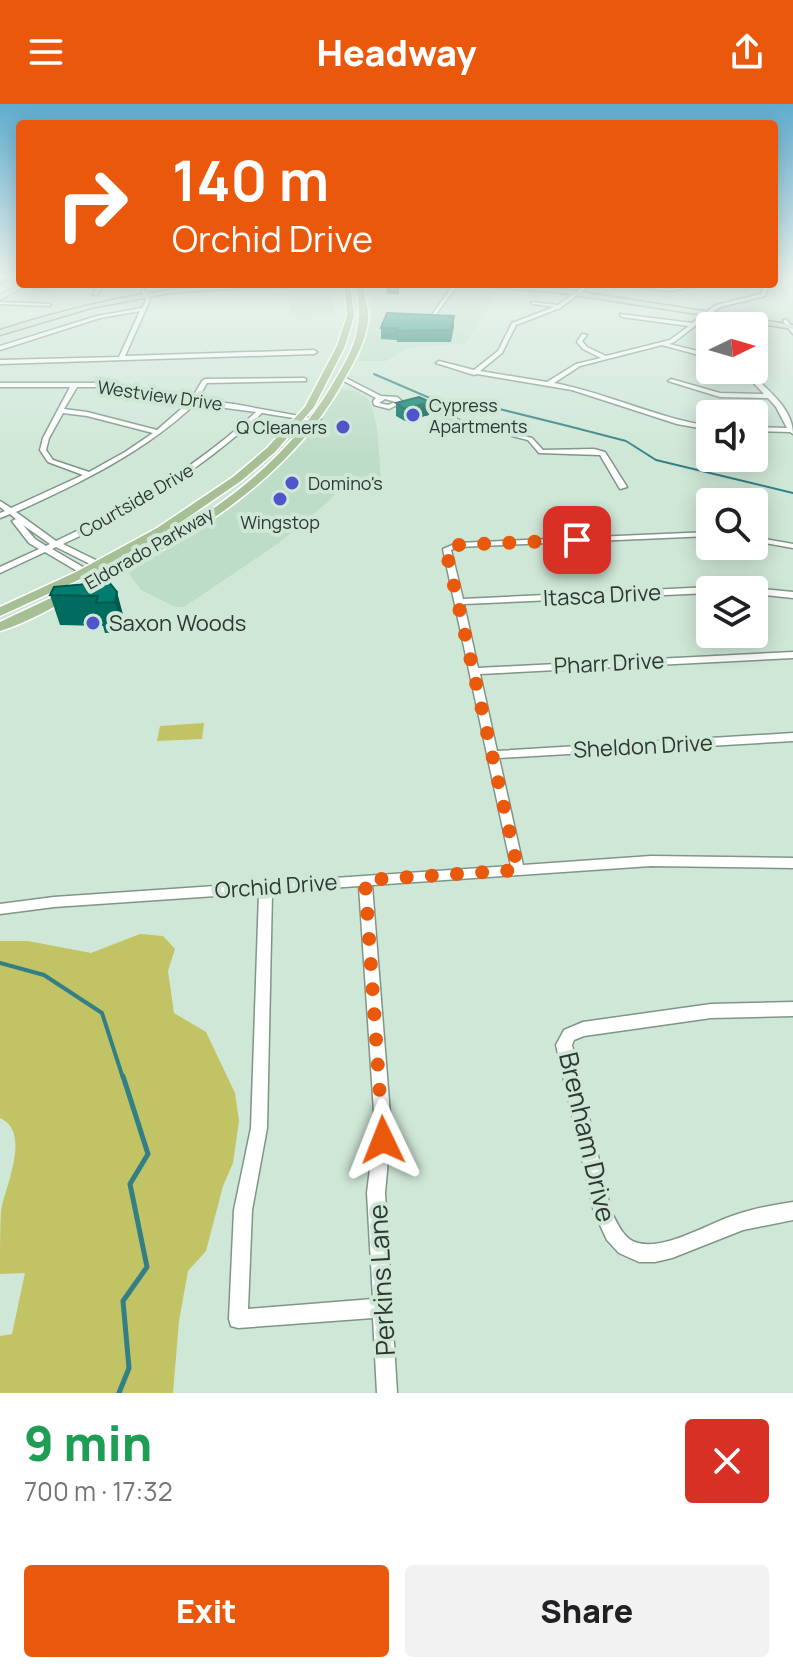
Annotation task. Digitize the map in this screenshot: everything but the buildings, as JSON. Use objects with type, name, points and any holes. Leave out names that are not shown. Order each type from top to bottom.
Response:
[{"type":"main road","name":"Eldorado Parkway","points":[[0,612],[178,519],[239,476],[301,418],[345,335]]},
{"type":"main road","name":"Eldorado Parkway","points":[[0,627],[171,540],[273,467],[318,420],[344,382],[359,335]]},
{"type":"main road","points":[[335,358],[351,358]]},
{"type":"main road","points":[[228,502],[219,498],[220,494],[239,476]]},
{"type":"street","points":[[0,348],[42,335]]},
{"type":"street","points":[[63,335],[69,337]]},
{"type":"street","points":[[121,358],[132,335]]},
{"type":"street","points":[[474,373],[500,352],[508,335]]},
{"type":"street","points":[[584,335],[579,341],[581,345],[606,358]]},
{"type":"street","points":[[548,384],[570,368],[664,344],[678,335]]},
{"type":"street","points":[[664,344],[696,352]]},
{"type":"street","points":[[0,362],[314,352]]},
{"type":"street","points":[[13,371],[20,361]]},
{"type":"street","points":[[439,363],[474,373],[591,393],[696,425]]},
{"type":"street","points":[[0,516],[12,514],[88,474],[156,432],[193,402],[208,380],[304,380]]},
{"type":"street","points":[[671,381],[720,395],[771,396]]},
{"type":"street","points":[[344,382],[380,398],[375,402],[381,406],[393,406],[400,402],[436,407],[457,421],[530,439],[541,452],[603,453],[623,487]]},
{"type":"street","points":[[75,384],[46,438],[45,456],[58,466],[88,474]]},
{"type":"street","points":[[759,384],[771,396],[792,431]]},
{"type":"street","name":"Westview Drive","points":[[2,385],[119,386],[193,402],[318,420]]},
{"type":"street","points":[[61,411],[156,432]]},
{"type":"street","name":"Courtside Drive","points":[[0,570],[126,509],[190,469],[260,411]]},
{"type":"street","points":[[768,430],[792,431]]},
{"type":"street","points":[[0,503],[91,566],[97,579]]},
{"type":"street","points":[[12,514],[24,533],[46,549],[111,571]]},
{"type":"street","points":[[518,870],[446,550],[449,547],[696,535]]},
{"type":"street","points":[[768,542],[793,546]]},
{"type":"street","name":"Itasca Drive","points":[[458,602],[732,589],[793,595]]},
{"type":"street","name":"Pharr Drive","points":[[473,671],[793,655]]},
{"type":"street","name":"Sheldon Drive","points":[[492,755],[793,737]]},
{"type":"street","name":"Orchid Drive","points":[[0,909],[266,887],[676,860],[793,863]]},
{"type":"street","name":"Perkins Lane","points":[[365,880],[383,1127],[376,1193],[387,1393]]},
{"type":"street","points":[[266,887],[259,1128],[243,1210],[238,1319],[382,1308]]},
{"type":"street","name":"Brenham Drive","points":[[793,1009],[711,1011],[583,1029],[569,1035],[565,1050],[603,1212],[609,1232],[620,1246],[637,1253],[656,1253],[753,1218],[793,1211]]},
{"type":"shaded area","points":[[367,335],[471,335],[466,343],[407,348],[386,361],[358,361]]},
{"type":"shaded area","points":[[342,389],[358,392],[368,399],[372,408],[377,427],[381,480],[345,482],[331,499],[279,543],[184,607],[175,607],[141,590],[126,570],[161,551],[253,489],[304,443]]},
{"type":"shaded area","points":[[204,723],[202,739],[157,741],[160,726]]},
{"type":"shaded area","points":[[140,934],[163,936],[175,949],[168,971],[174,1013],[206,1032],[235,1093],[239,1121],[233,1163],[223,1186],[206,1251],[188,1271],[179,1321],[173,1393],[0,1393],[0,1336],[12,1334],[25,1273],[0,1274],[1,1211],[15,1147],[9,1125],[0,1118],[0,941],[28,941],[91,953]]},
{"type":"waterway","points":[[374,374],[439,402],[467,401],[568,426],[626,441],[656,460],[793,493]]},
{"type":"waterway","points":[[0,963],[44,975],[102,1013],[123,1078]]},
{"type":"waterway","points":[[119,1393],[129,1368],[123,1301],[147,1267],[130,1184],[148,1154],[123,1076]]},
{"type":"place","name":"Cypress Apartments","points":[[413,415]]},
{"type":"place","name":"Q Cleaners","points":[[343,427]]},
{"type":"place","name":"Domino's","points":[[292,483]]},
{"type":"place","name":"Wingstop","points":[[280,499]]},
{"type":"place","name":"Saxon Woods","points":[[93,623]]},
{"type":"route","points":[[383,1140],[365,880],[518,870],[446,550],[457,545],[577,540]]}]
